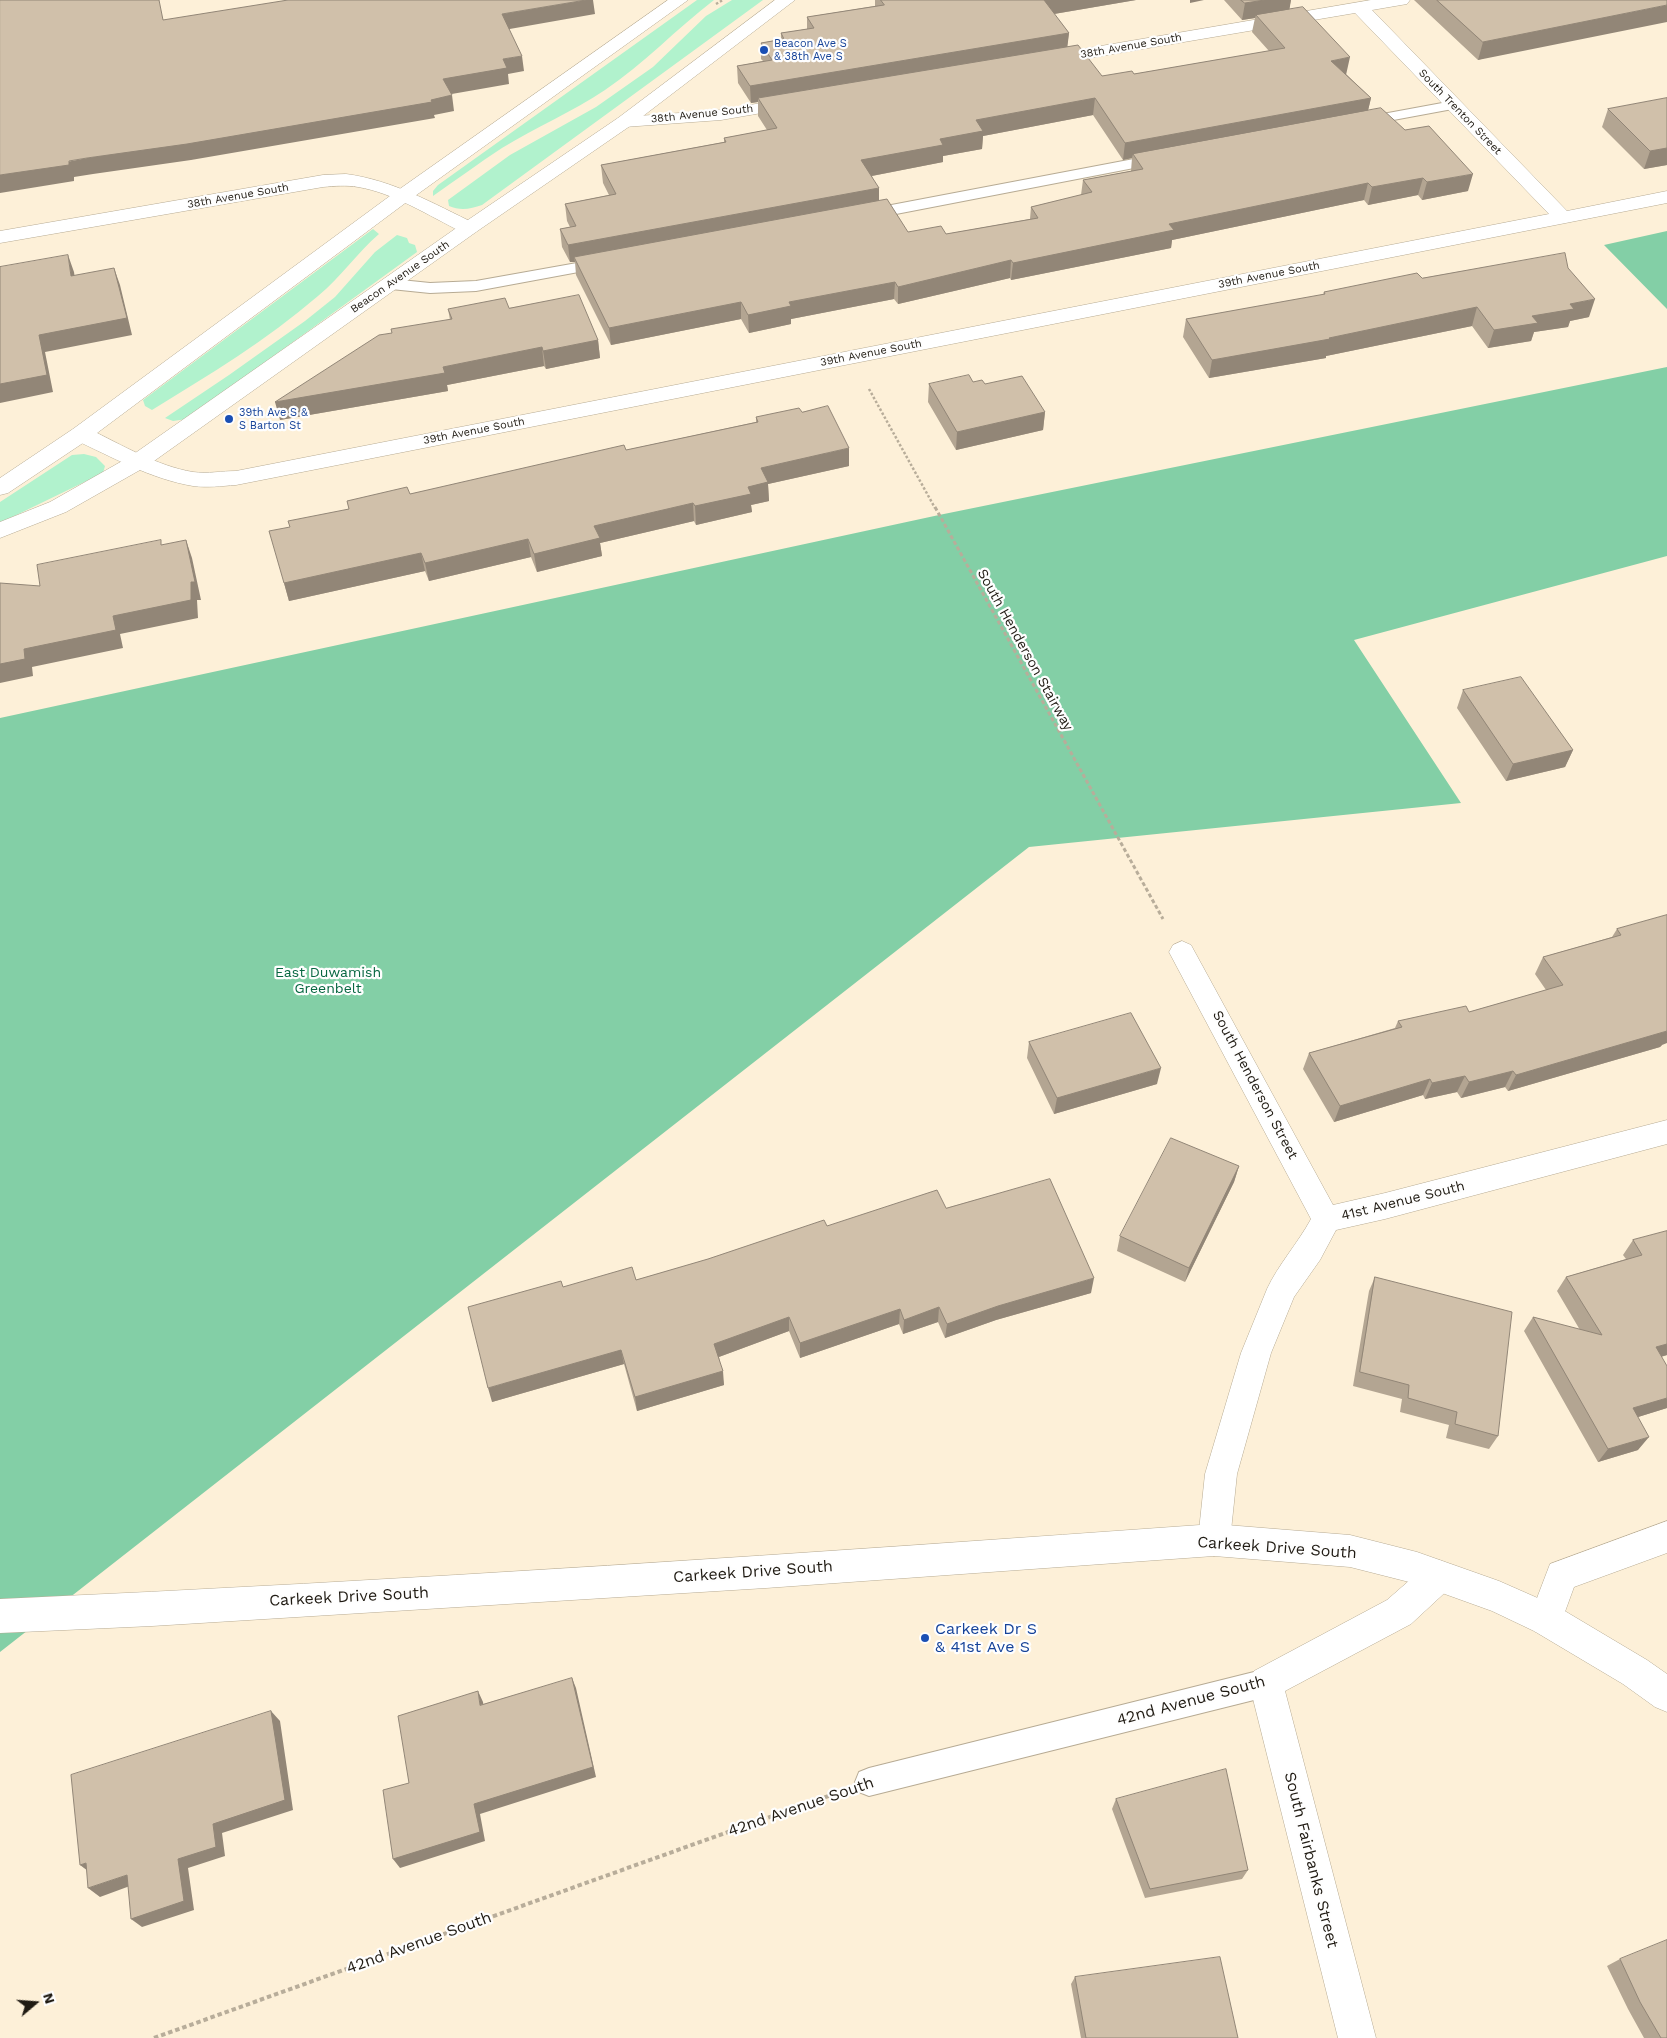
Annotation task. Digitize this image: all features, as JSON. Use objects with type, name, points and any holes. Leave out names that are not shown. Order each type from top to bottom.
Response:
[{"type":"street","points":[[0,488],[81,434],[401,196],[679,0]]},
{"type":"street","name":"Beacon Avenue South","points":[[0,531],[58,507],[139,461],[624,122],[786,0]]},
{"type":"street","name":"38th Avenue South","points":[[1035,62],[1401,0]]},
{"type":"street","name":"South Trenton Street","points":[[1359,7],[1562,217]]},
{"type":"street","name":"38th Avenue South","points":[[624,122],[721,115],[809,100]]},
{"type":"street","name":"38th Avenue South","points":[[0,237],[323,181],[346,179],[362,182],[401,196],[470,228]]},
{"type":"street","name":"39th Avenue South","points":[[81,434],[139,461],[176,474],[208,480],[236,478],[1667,197]]},
{"type":"street","name":"South Henderson Street","points":[[1182,952],[1326,1220]]},
{"type":"street","name":"41st Avenue South","points":[[1214,1540],[1221,1474],[1256,1353],[1282,1289],[1309,1251],[1326,1220],[1667,1132]]},
{"type":"street","points":[[1667,1537],[1562,1574],[1546,1619],[1635,1672],[1667,1694]]},
{"type":"street","name":"Carkeek Drive South","points":[[0,1616],[737,1574],[1214,1540],[1350,1551],[1417,1568],[1499,1597],[1546,1619]]},
{"type":"street","name":"42nd Avenue South","points":[[1266,1683],[1399,1612],[1438,1576]]},
{"type":"street","name":"South Fairbanks Street","points":[[1266,1683],[1357,2038]]},
{"type":"lane","points":[[1346,125],[1453,105]]},
{"type":"lane","points":[[848,218],[1180,156]]},
{"type":"lane","points":[[391,284],[430,288],[476,286],[623,260]]},
{"type":"lane","name":"42nd Avenue South","points":[[869,1782],[1266,1683]]},
{"type":"path","name":"South Henderson Stairway","points":[[851,357],[1182,952]]},
{"type":"path","name":"42nd Avenue South","points":[[154,2038],[869,1782]]},
{"type":"green space","points":[[697,0],[714,0],[619,80],[580,105],[502,148],[433,196],[433,191],[438,185]]},
{"type":"green space","points":[[732,0],[763,0],[482,205],[466,209],[457,209],[449,206],[448,200],[510,155],[596,107],[653,67],[706,16]]},
{"type":"green space","points":[[373,229],[379,234],[326,289],[299,312],[195,384],[152,410],[145,406],[143,400]]},
{"type":"green space","points":[[1667,231],[1667,309],[1604,245]]},
{"type":"green space","points":[[397,235],[407,238],[409,243],[415,245],[417,252],[187,419],[173,421],[165,418],[305,321],[335,297],[375,252]]},
{"type":"green space","name":"East Duwamish Greenbelt","points":[[1667,367],[1667,556],[1354,640],[1461,803],[1029,847],[0,1652],[0,718],[939,515]]},
{"type":"green space","points":[[84,454],[96,457],[105,466],[103,473],[0,523],[0,502],[72,455]]},
{"type":"building","points":[[0,0],[159,0],[163,20],[288,0],[586,0],[502,14],[522,56],[503,59],[507,68],[443,79],[452,95],[431,100],[432,102],[187,144],[69,161],[69,165],[0,175]]},
{"type":"building","points":[[881,0],[1044,0],[1069,33],[750,86],[737,66],[772,60],[761,43],[784,39],[781,33],[814,28],[807,17],[884,5]]},
{"type":"building","points":[[1241,0],[1265,0],[1245,3]]},
{"type":"building","points":[[1437,0],[1667,0],[1667,5],[1483,42]]},
{"type":"building","points":[[1303,7],[1350,57],[1331,61],[1371,98],[1125,143],[1095,98],[976,120],[983,131],[940,139],[943,145],[861,160],[879,188],[568,245],[560,229],[576,226],[565,204],[616,194],[601,165],[726,142],[724,138],[777,128],[758,98],[1078,45],[1102,76],[1132,71],[1134,74],[1285,48],[1256,15]]},
{"type":"building","points":[[1667,98],[1667,148],[1650,151],[1608,109]]},
{"type":"building","points":[[1381,108],[1405,130],[1429,126],[1473,174],[1427,182],[1423,178],[1372,187],[1368,183],[1169,224],[1174,230],[1013,263],[1011,260],[898,287],[895,282],[789,302],[791,306],[748,315],[741,302],[609,328],[574,257],[887,199],[908,232],[941,226],[946,234],[1038,218],[1031,207],[1092,192],[1083,180],[1143,169],[1133,154]]},
{"type":"building","points":[[1565,253],[1568,268],[1595,299],[1570,304],[1574,309],[1532,316],[1538,323],[1494,330],[1477,307],[1330,339],[1212,360],[1186,319],[1325,294],[1324,292],[1417,273],[1422,278]]},
{"type":"building","points":[[68,255],[71,276],[114,268],[127,318],[39,335],[47,375],[0,384],[0,267]]},
{"type":"building","points":[[579,295],[598,340],[543,351],[542,347],[443,367],[445,373],[275,402],[379,335],[392,333],[391,329],[452,319],[448,309],[505,298],[509,308]]},
{"type":"building","points":[[969,375],[973,382],[982,380],[985,384],[1022,376],[1045,412],[957,432],[929,384]]},
{"type":"building","points":[[828,406],[849,448],[761,468],[768,482],[748,487],[751,494],[695,506],[693,503],[594,526],[600,538],[534,554],[528,539],[425,563],[421,553],[284,583],[269,531],[290,527],[288,521],[349,509],[347,501],[407,487],[410,494],[624,445],[626,450],[758,422],[756,417],[799,408],[802,412]]},
{"type":"building","points":[[161,540],[161,545],[186,540],[195,582],[191,582],[191,600],[113,616],[116,630],[24,649],[25,659],[0,664],[0,583],[40,586],[37,565]]},
{"type":"building","points":[[1521,677],[1573,750],[1513,764],[1463,690]]},
{"type":"building","points":[[1667,915],[1667,1031],[1516,1075],[1513,1071],[1469,1082],[1465,1076],[1432,1083],[1430,1079],[1340,1106],[1309,1053],[1402,1027],[1398,1021],[1466,1006],[1469,1012],[1563,985],[1543,957],[1621,935],[1617,929]]},
{"type":"building","points":[[1131,1013],[1161,1068],[1057,1098],[1029,1042]]},
{"type":"building","points":[[1171,1138],[1239,1166],[1189,1268],[1120,1236]]},
{"type":"building","points":[[1050,1179],[1094,1278],[998,1306],[947,1324],[939,1307],[904,1320],[900,1309],[800,1343],[789,1317],[714,1344],[723,1371],[635,1397],[621,1350],[488,1388],[468,1307],[561,1281],[563,1287],[632,1267],[636,1280],[708,1259],[824,1220],[827,1226],[937,1190],[946,1208]]},
{"type":"building","points":[[1667,1231],[1667,1344],[1656,1347],[1667,1366],[1667,1398],[1633,1408],[1649,1437],[1608,1449],[1533,1317],[1602,1335],[1566,1277],[1642,1255],[1633,1240]]},
{"type":"building","points":[[1375,1277],[1512,1312],[1498,1436],[1455,1424],[1457,1412],[1408,1398],[1409,1385],[1360,1372]]},
{"type":"building","points":[[572,1678],[593,1767],[474,1804],[480,1832],[393,1859],[383,1790],[409,1783],[398,1716],[478,1691],[480,1705]]},
{"type":"building","points":[[271,1711],[285,1800],[213,1824],[216,1847],[178,1859],[184,1901],[131,1919],[127,1875],[88,1888],[86,1863],[80,1865],[71,1775]]},
{"type":"building","points":[[1226,1769],[1248,1870],[1150,1889],[1116,1799]]},
{"type":"building","points":[[1667,1940],[1667,2038],[1661,2038],[1640,2002],[1620,1959]]},
{"type":"building","points":[[1220,1957],[1238,2038],[1086,2038],[1075,1977]]},
{"type":"place","name":"Beacon Ave S & 38th Ave S","points":[[764,50]]},
{"type":"place","name":"39th Ave S & S Barton St","points":[[229,419]]},
{"type":"place","name":"Carkeek Dr S & 41st Ave S","points":[[925,1638]]}]
